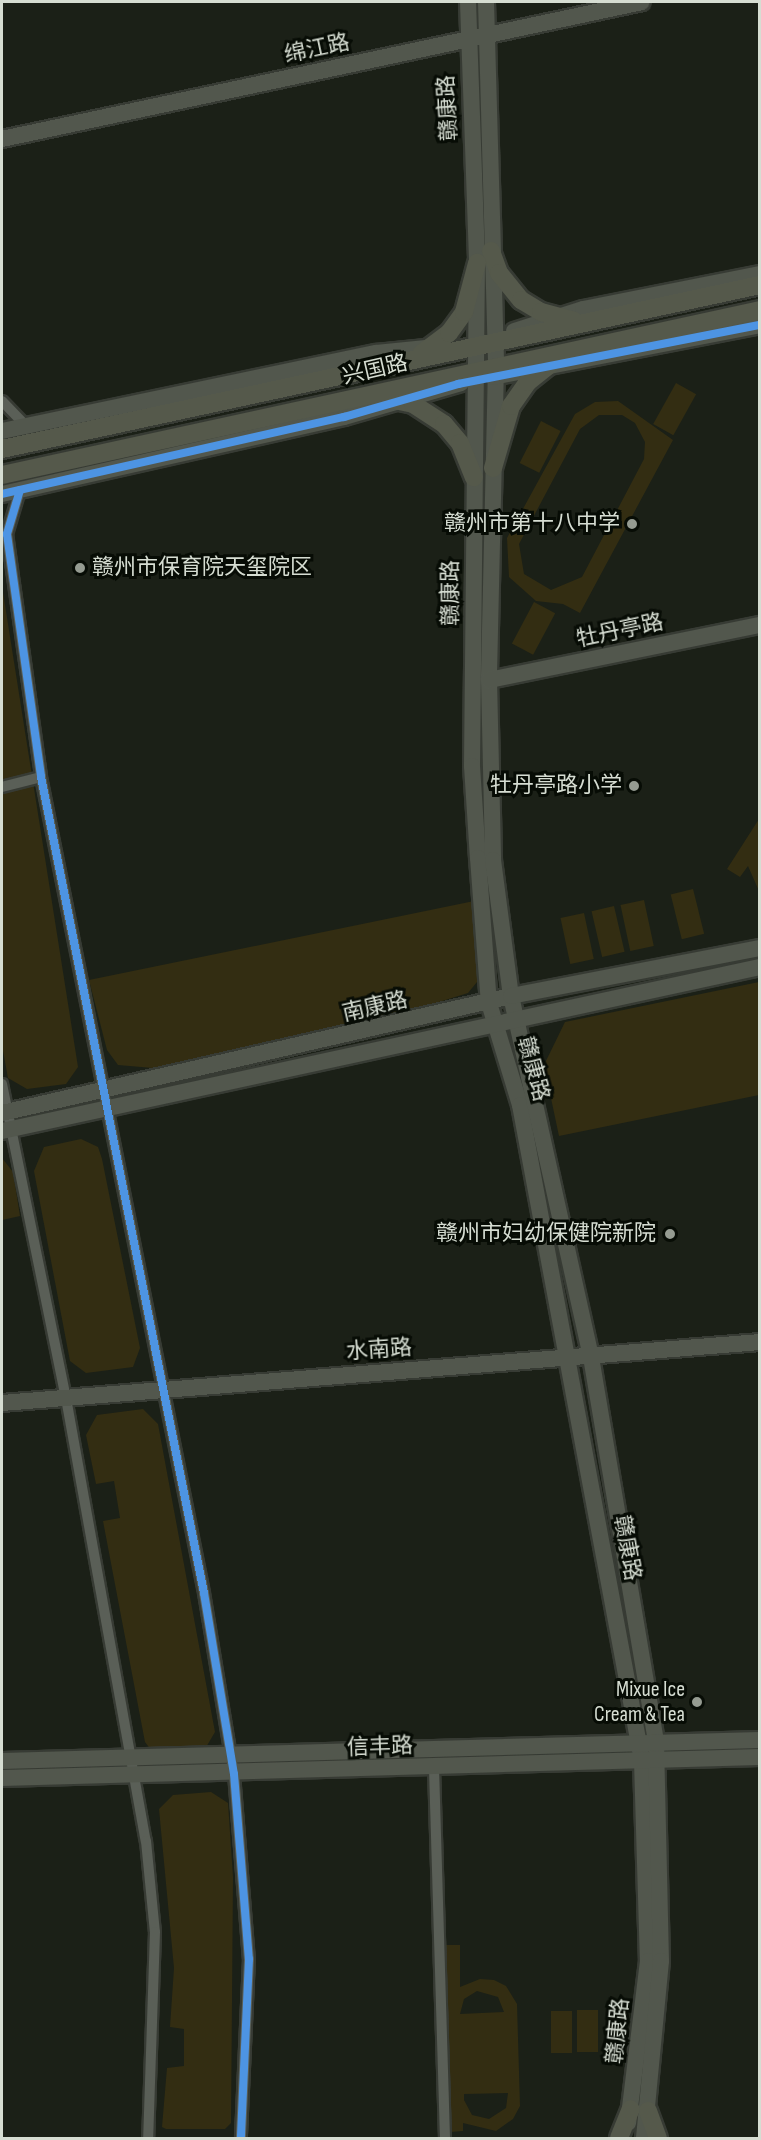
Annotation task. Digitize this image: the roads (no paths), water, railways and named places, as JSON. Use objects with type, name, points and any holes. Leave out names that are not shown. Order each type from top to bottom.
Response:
[{"type":"main road","name":"赣康路","points":[[468,2],[467,39],[484,257],[495,338],[496,371],[489,680],[493,860],[511,996],[519,1019],[591,1357],[648,1743],[650,1761],[648,1960],[640,2110],[644,2139]]},
{"type":"main road","name":"赣康路","points":[[486,2],[484,257],[474,343],[473,375],[472,766],[489,1003],[497,1023],[520,1105],[648,1743]]},
{"type":"main road","name":"绵江路","points":[[2,139],[642,2]]},
{"type":"main road","points":[[484,257],[513,292],[556,318],[588,321]]},
{"type":"main road","points":[[394,364],[432,348],[464,312],[484,257]]},
{"type":"main road","points":[[495,338],[556,318],[759,277]]},
{"type":"main road","name":"兴国路","points":[[2,449],[394,364],[495,338],[588,321],[759,277]]},
{"type":"main road","name":"兴国路","points":[[2,475],[496,371],[577,346],[759,310]]},
{"type":"main road","points":[[496,371],[540,370],[759,325]]},
{"type":"main road","points":[[2,431],[375,353],[474,343]]},
{"type":"main road","points":[[493,468],[505,418],[540,370],[577,346]]},
{"type":"main road","points":[[2,494],[400,400],[473,375]]},
{"type":"main road","points":[[366,397],[400,400],[444,424],[463,448],[474,477]]},
{"type":"main road","name":"牡丹亭路","points":[[489,680],[759,625]]},
{"type":"main road","name":"南康路","points":[[4,1113],[489,1003],[511,996],[759,948]]},
{"type":"main road","name":"南康路","points":[[6,1130],[106,1113],[497,1023],[759,967]]},
{"type":"main road","name":"水南路","points":[[2,1403],[759,1342]]},
{"type":"main road","name":"信丰路","points":[[2,1778],[230,1757],[759,1740]]},
{"type":"main road","name":"信丰路","points":[[2,1761],[234,1774],[759,1758]]},
{"type":"main road","name":"赣康路","points":[[625,2139],[640,2110]]},
{"type":"main road","points":[[619,2139],[640,2110],[658,2139]]},
{"type":"street","points":[[2,401],[26,426]]},
{"type":"street","points":[[20,490],[4,529],[41,777],[159,1389],[204,1593],[234,1774],[249,1959],[241,2139]]},
{"type":"street","points":[[2,787],[41,777]]},
{"type":"street","points":[[2,1084],[6,1130],[66,1398],[133,1767],[155,1932],[148,2139]]},
{"type":"street","points":[[434,1768],[446,2139]]},
{"type":"place","name":"赣州市第十八中学","points":[[632,524]]},
{"type":"place","name":"赣州市保育院天玺院区","points":[[80,568]]},
{"type":"place","name":"牡丹亭路小学","points":[[634,786]]},
{"type":"place","name":"赣州市妇幼保健院新院","points":[[670,1234]]},
{"type":"place","name":"Mixue Ice Cream & Tea","points":[[697,1702]]}]
